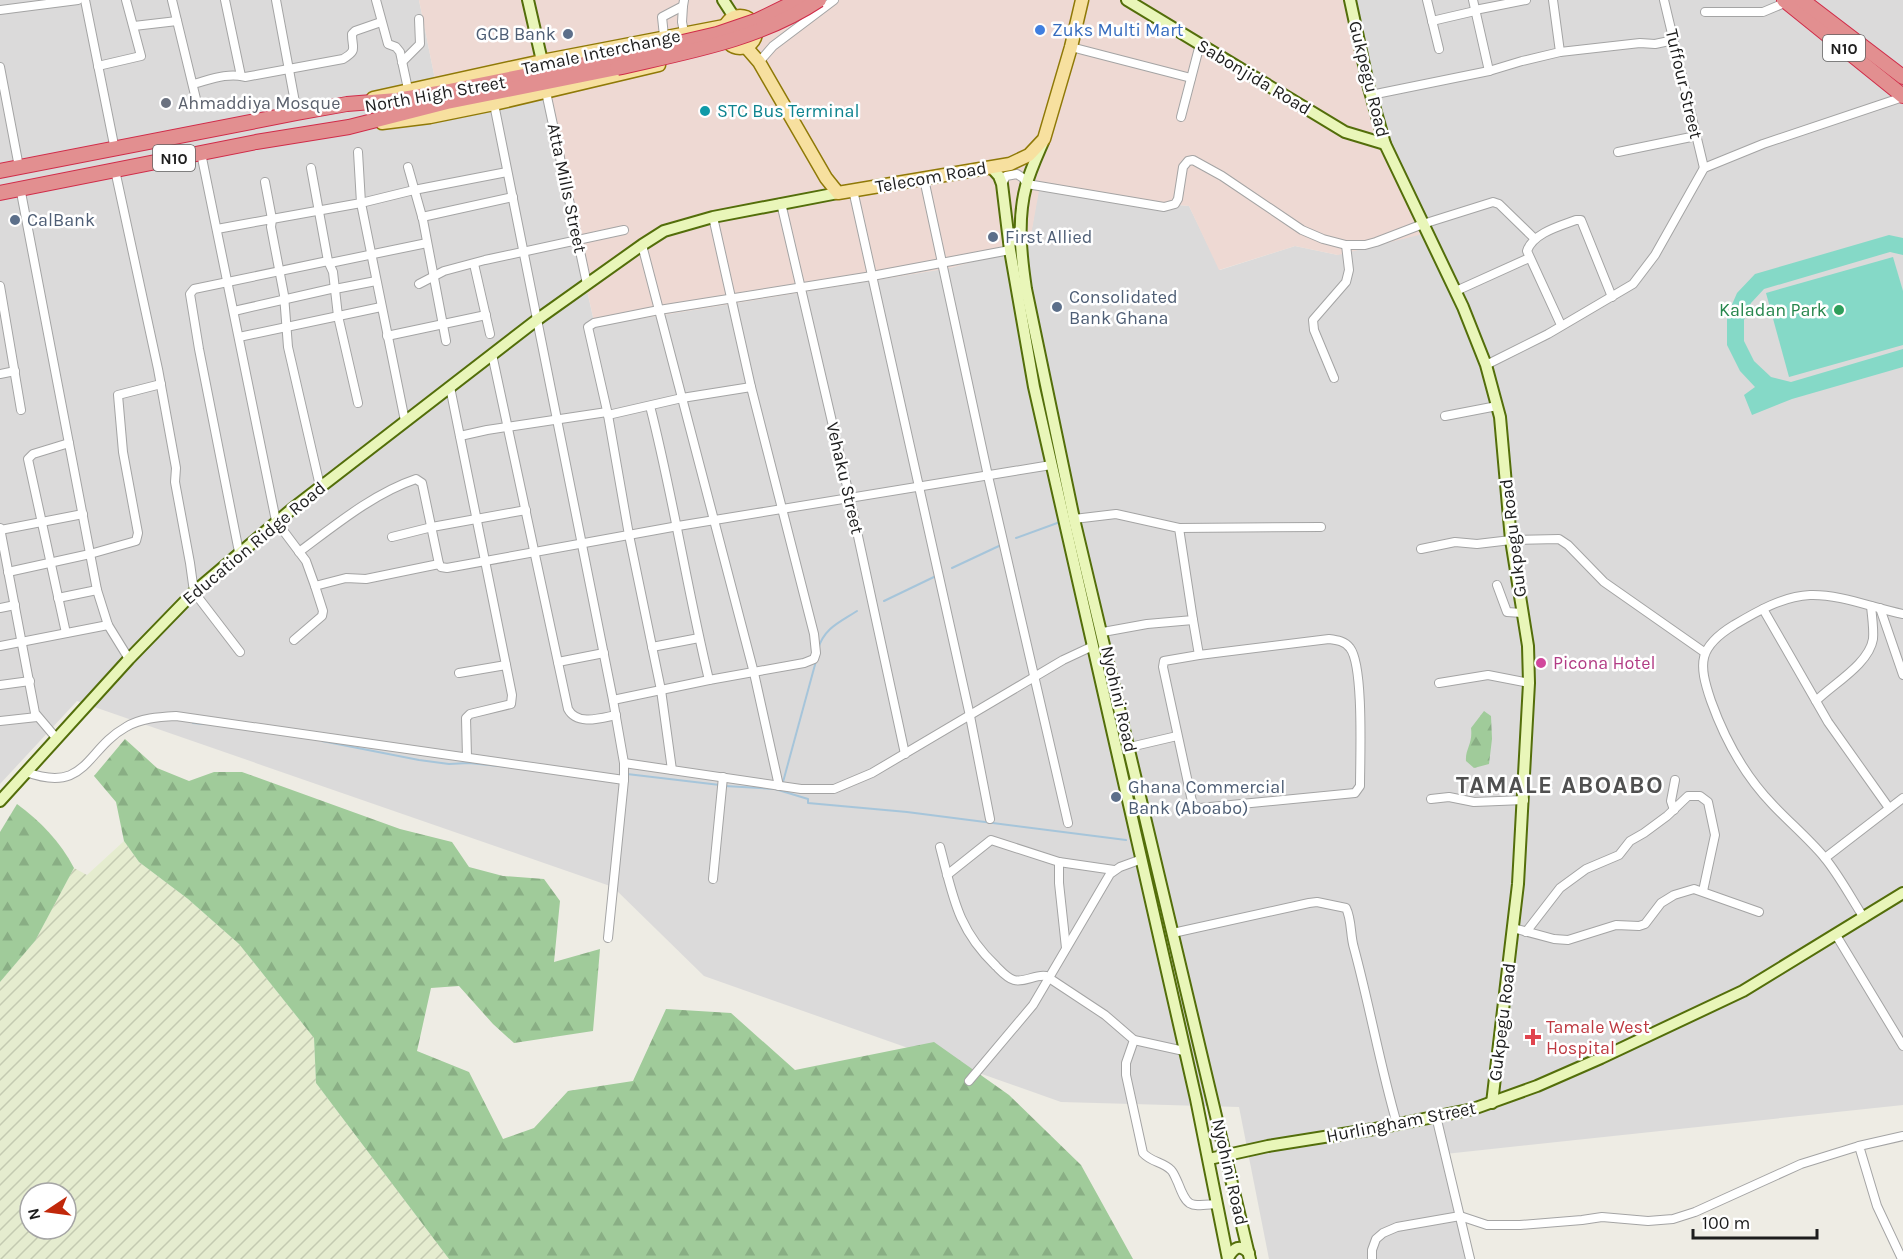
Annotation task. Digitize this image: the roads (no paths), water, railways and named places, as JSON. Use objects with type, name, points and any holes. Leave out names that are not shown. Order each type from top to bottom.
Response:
[{"type":"highway","name":"Tamale Interchange","points":[[349,127],[615,63],[758,20],[799,0]]},
{"type":"highway","name":"Tamale Interchange","points":[[347,104],[397,100],[720,44],[754,33],[803,11],[821,0]]},
{"type":"highway","name":"N10","points":[[1802,0],[1903,77]]},
{"type":"highway","name":"N10","points":[[1786,1],[1903,96]]},
{"type":"highway","name":"North High Street","points":[[0,171],[347,104]]},
{"type":"highway","name":"North High Street","points":[[0,193],[201,153],[349,127]]},
{"type":"main road","points":[[749,19],[791,0]]},
{"type":"main road","points":[[821,0],[798,16],[750,42],[733,46],[725,39],[724,26],[734,17],[749,19],[755,27],[750,42],[759,62],[826,178],[838,193]]},
{"type":"main road","points":[[1044,139],[1082,0]]},
{"type":"main road","name":"North High Street","points":[[347,104],[542,61],[724,26]]},
{"type":"main road","name":"North High Street","points":[[349,127],[430,117],[494,104],[733,46]]},
{"type":"main road","name":"Telecom Road","points":[[838,193],[1020,160],[1029,155],[1044,139]]},
{"type":"street","points":[[0,10],[34,3],[78,0]]},
{"type":"street","points":[[85,0],[115,150]]},
{"type":"street","points":[[98,66],[141,56],[126,0]]},
{"type":"street","points":[[172,0],[196,99]]},
{"type":"street","points":[[225,0],[241,76]]},
{"type":"street","points":[[276,0],[297,113]]},
{"type":"street","points":[[376,0],[388,44],[396,47],[400,52],[408,89]]},
{"type":"street","points":[[528,0],[542,61]]},
{"type":"street","points":[[723,0],[734,17]]},
{"type":"street","points":[[759,62],[778,41],[834,0]]},
{"type":"street","name":"Sabonjida Road","points":[[1127,0],[1345,132],[1385,144]]},
{"type":"street","name":"Gukpegu Road","points":[[1350,0],[1371,95],[1385,144],[1456,291],[1486,365],[1500,417],[1511,540],[1528,646],[1529,683],[1524,800],[1513,928],[1492,1103]]},
{"type":"street","points":[[1427,0],[1439,49]]},
{"type":"street","points":[[1473,0],[1489,71]]},
{"type":"street","points":[[1432,21],[1526,0]]},
{"type":"street","points":[[1554,0],[1560,52]]},
{"type":"street","name":"Tuffour Street","points":[[1664,0],[1704,168]]},
{"type":"street","points":[[1705,12],[1763,12],[1786,1]]},
{"type":"street","points":[[681,3],[684,32]]},
{"type":"street","points":[[664,36],[662,17],[681,3]]},
{"type":"street","points":[[402,62],[420,44],[419,19]]},
{"type":"street","points":[[134,26],[177,21]]},
{"type":"street","points":[[193,84],[227,76],[245,76],[343,59],[354,50],[352,40],[355,31],[381,22]]},
{"type":"street","points":[[1371,95],[1489,71],[1522,60],[1560,52],[1640,43],[1655,44],[1674,40]]},
{"type":"street","points":[[1181,117],[1200,44]]},
{"type":"street","points":[[1071,47],[1191,78]]},
{"type":"street","points":[[0,67],[19,167]]},
{"type":"street","name":"Atta Mills Street","points":[[546,92],[587,284]]},
{"type":"street","points":[[1486,365],[1548,334],[1634,284],[1644,272],[1704,168],[1763,144],[1903,96]]},
{"type":"street","points":[[494,104],[604,652],[624,763],[608,938]]},
{"type":"street","points":[[1618,152],[1696,136]]},
{"type":"street","name":"Nyohini Road","points":[[1044,139],[1027,184],[1021,222],[1024,271],[1074,519],[1103,632],[1250,1256]]},
{"type":"street","points":[[358,152],[361,202],[405,421]]},
{"type":"street","points":[[201,153],[276,521],[306,561],[323,610],[322,616],[294,640]]},
{"type":"street","points":[[1002,184],[1006,176],[1013,174],[1021,176],[1027,184],[1164,207],[1175,204],[1178,199],[1183,167],[1188,161],[1193,160],[1202,163],[1302,230],[1323,239],[1365,245],[1459,212],[1496,203],[1534,239]]},
{"type":"street","points":[[408,167],[422,218],[446,341]]},
{"type":"street","name":"Nyohini Road","points":[[991,167],[999,176],[1002,184],[1010,250],[1028,355],[1051,465],[1209,1159],[1228,1258]]},
{"type":"street","points":[[311,168],[335,288],[338,316],[358,403]]},
{"type":"street","points":[[115,170],[161,384],[194,592],[240,652]]},
{"type":"street","points":[[217,229],[507,172]]},
{"type":"street","points":[[924,179],[988,476],[1068,823]]},
{"type":"street","points":[[265,182],[284,300],[288,347],[320,486]]},
{"type":"street","points":[[20,188],[97,590],[108,625],[129,659]]},
{"type":"street","points":[[854,190],[970,716],[990,819]]},
{"type":"street","name":"Education Ridge Road","points":[[0,801],[129,659],[194,592],[320,486],[538,319],[664,231],[713,217],[838,193]]},
{"type":"street","points":[[422,218],[513,197]]},
{"type":"street","name":"Vehaku Street","points":[[781,203],[850,499],[905,754]]},
{"type":"street","points":[[613,700],[810,662],[816,653],[814,634],[751,387],[713,217]]},
{"type":"street","points":[[1561,325],[1527,251],[1527,247],[1534,239],[1552,229],[1581,220],[1612,297]]},
{"type":"street","points":[[418,284],[433,276],[474,264],[624,230]]},
{"type":"street","points":[[239,552],[207,396],[190,294],[194,289],[279,271],[371,256],[427,243]]},
{"type":"street","points":[[1334,378],[1314,330],[1313,320],[1347,282],[1349,270],[1346,244]]},
{"type":"street","points":[[642,245],[754,673],[779,786]]},
{"type":"street","points":[[672,770],[661,690],[588,327],[594,323],[659,310],[872,276],[1010,250]]},
{"type":"street","points":[[1456,291],[1530,258]]},
{"type":"street","points":[[474,264],[490,334]]},
{"type":"street","points":[[234,311],[376,281]]},
{"type":"street","points":[[0,286],[4,335],[15,371],[21,410]]},
{"type":"street","points":[[239,337],[381,307]]},
{"type":"street","points":[[387,336],[486,315]]},
{"type":"street","points":[[492,354],[536,552],[567,709],[570,714],[580,719],[592,720],[616,716]]},
{"type":"street","points":[[0,374],[15,371]]},
{"type":"street","points":[[8,572],[90,554],[137,539],[138,533],[123,452],[118,395],[161,384]]},
{"type":"street","points":[[450,387],[512,700],[511,704],[470,714],[466,718],[467,757]]},
{"type":"street","points":[[460,436],[650,406],[682,398],[751,387]]},
{"type":"street","points":[[650,406],[678,526],[709,680]]},
{"type":"street","points":[[1445,416],[1497,406]]},
{"type":"street","points":[[66,633],[28,459],[33,454],[69,443]]},
{"type":"street","points":[[299,552],[346,516],[396,487],[416,479],[422,483],[439,564],[447,568],[678,526],[1051,465]]},
{"type":"street","points":[[392,537],[432,527],[526,510]]},
{"type":"street","points":[[57,739],[37,717],[0,529],[83,514]]},
{"type":"street","points":[[1074,519],[1116,514],[1179,528],[1321,528]]},
{"type":"street","points":[[1179,528],[1199,655]]},
{"type":"street","points":[[1421,549],[1455,542],[1477,544],[1553,538],[1564,541],[1604,582],[1704,652]]},
{"type":"street","points":[[315,586],[346,578],[366,579],[439,564]]},
{"type":"street","points":[[1497,585],[1508,612],[1522,612]]},
{"type":"street","points":[[58,598],[97,590]]},
{"type":"street","points":[[1864,918],[1825,858],[1771,804],[1742,768],[1724,734],[1705,684],[1702,668],[1704,652],[1713,640],[1727,629],[1787,599],[1810,595],[1903,614]]},
{"type":"street","points":[[0,608],[15,605]]},
{"type":"street","points":[[1816,701],[1828,688],[1854,669],[1867,652],[1873,639],[1871,606]]},
{"type":"street","points":[[1880,608],[1903,675]]},
{"type":"street","points":[[1763,609],[1828,722],[1889,808]]},
{"type":"street","points":[[1103,632],[1147,624],[1193,620]]},
{"type":"street","points":[[0,646],[108,625]]},
{"type":"street","points":[[652,647],[699,638]]},
{"type":"street","points":[[1329,639],[1346,644],[1352,649],[1357,670],[1360,786],[1355,793],[1196,808],[1191,803],[1163,663],[1168,659],[1199,655],[1329,639]]},
{"type":"street","points":[[624,763],[801,789],[834,789],[857,780],[905,754],[1070,657],[1093,646]]},
{"type":"street","points":[[558,662],[604,652]]},
{"type":"street","points":[[459,673],[506,665]]},
{"type":"street","points":[[1439,683],[1488,675],[1529,683]]},
{"type":"street","points":[[0,685],[30,681]]},
{"type":"street","points":[[26,772],[39,777],[59,778],[77,772],[125,727],[143,720],[176,716],[624,780]]},
{"type":"street","points":[[0,721],[37,717]]},
{"type":"street","points":[[1130,747],[1177,736]]},
{"type":"street","points":[[713,879],[723,777]]},
{"type":"street","points":[[1674,810],[1671,801],[1675,780]]},
{"type":"street","points":[[1526,932],[1560,888],[1586,869],[1619,855],[1630,841],[1674,810],[1688,796],[1700,796],[1708,802],[1715,835],[1703,891]]},
{"type":"street","points":[[1431,799],[1449,797],[1474,802],[1524,800]]},
{"type":"street","points":[[1825,858],[1903,798]]},
{"type":"street","points":[[947,875],[992,840],[1059,862],[1114,870],[1142,859]]},
{"type":"street","points":[[940,847],[961,920],[967,932],[983,954],[1007,977],[1013,980],[1037,975],[1050,978],[1105,1015],[1134,1040],[1184,1051]]},
{"type":"street","points":[[1059,862],[1066,948]]},
{"type":"street","points":[[969,1081],[1026,1013],[1050,978],[1114,870]]},
{"type":"street","points":[[1513,928],[1554,939],[1568,940],[1616,925],[1640,926],[1645,924],[1661,903],[1694,889],[1759,912]]},
{"type":"street","name":"Hurlingham Street","points":[[1209,1159],[1397,1124],[1492,1103],[1600,1058],[1743,991],[1903,893]]},
{"type":"street","points":[[1173,933],[1309,903],[1344,906],[1350,919],[1352,942],[1397,1124]]},
{"type":"street","points":[[1836,935],[1903,1046]]},
{"type":"street","points":[[1134,1040],[1126,1064],[1126,1075],[1143,1153],[1149,1159],[1171,1170],[1184,1198],[1189,1203],[1217,1204]]},
{"type":"street","points":[[1436,1116],[1470,1259]]},
{"type":"street","points":[[1372,1259],[1376,1239],[1383,1233],[1397,1227],[1460,1216],[1487,1225],[1520,1226],[1602,1216],[1648,1221],[1673,1219],[1695,1212],[1801,1164],[1903,1136]]},
{"type":"street","points":[[1860,1146],[1877,1206],[1902,1259]]},
{"type":"street","points":[[1228,1258],[1237,1247],[1244,1248],[1250,1256]]},
{"type":"waterway","points":[[1016,538],[1060,522]]},
{"type":"waterway","points":[[952,568],[1001,545]]},
{"type":"waterway","points":[[884,601],[936,576]]},
{"type":"waterway","points":[[818,649],[828,631],[857,611]]},
{"type":"waterway","points":[[783,782],[816,661]]},
{"type":"waterway","points":[[193,723],[204,724]]},
{"type":"waterway","points":[[322,741],[419,760],[509,767]]},
{"type":"waterway","points":[[627,774],[720,785]]},
{"type":"waterway","points":[[725,786],[775,789],[808,799],[808,803],[907,812],[1126,840]]},
{"type":"place","name":"Zuks Multi Mart","points":[[1040,30]]},
{"type":"place","name":"GCB Bank","points":[[568,34]]},
{"type":"place","name":"Ahmaddiya Mosque","points":[[166,103]]},
{"type":"place","name":"STC Bus Terminal","points":[[705,111]]},
{"type":"place","name":"CalBank","points":[[15,220]]},
{"type":"place","name":"First Allied","points":[[993,237]]},
{"type":"place","name":"Consolidated Bank Ghana","points":[[1057,307]]},
{"type":"place","name":"Kaladan Park","points":[[1839,310]]},
{"type":"place","name":"Picona Hotel","points":[[1541,663]]},
{"type":"place","name":"Ghana Commercial Bank (Aboabo)","points":[[1116,797]]},
{"type":"place","name":"Tamale West Hospital","points":[[1533,1037]]},
{"type":"district","name":"TAMALE ABOABO","points":[[1560,785]]}]
